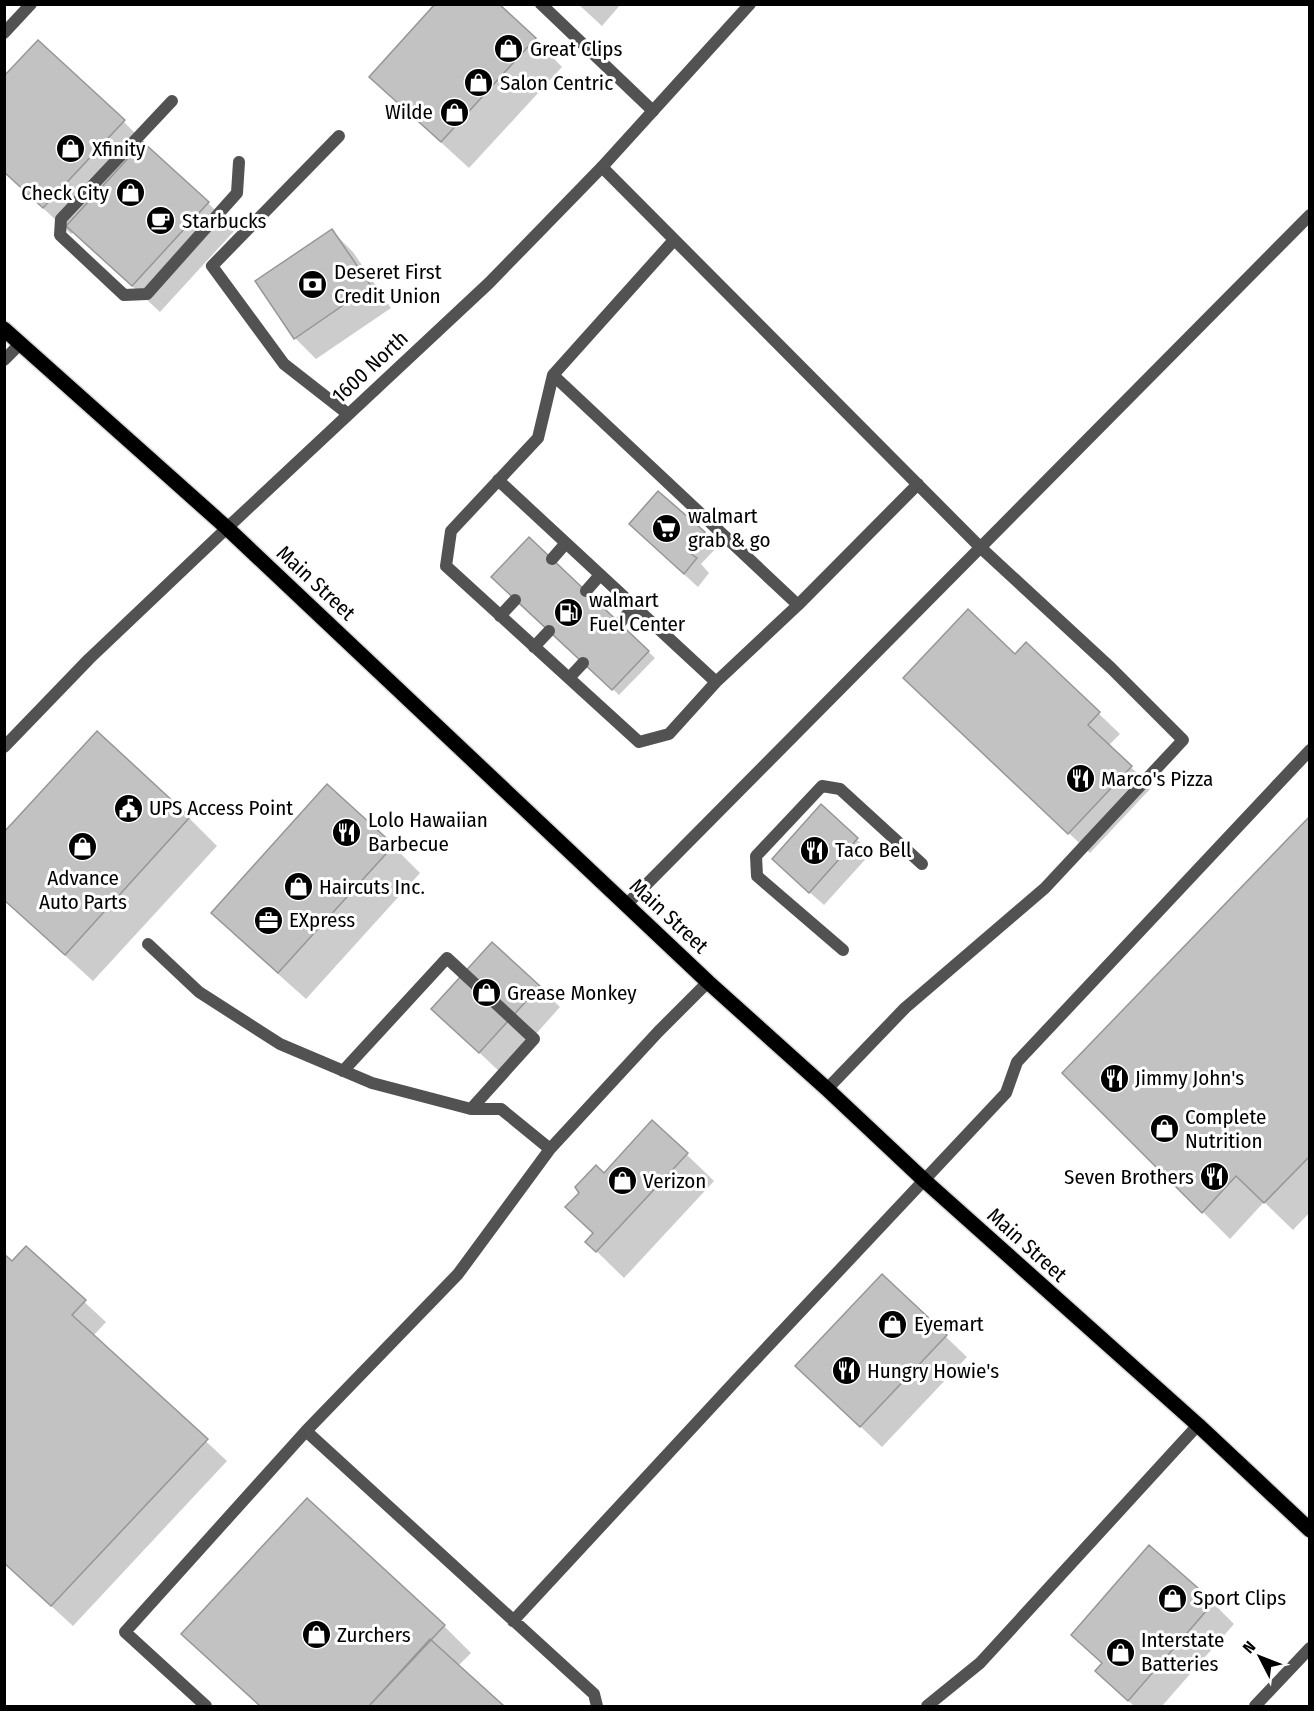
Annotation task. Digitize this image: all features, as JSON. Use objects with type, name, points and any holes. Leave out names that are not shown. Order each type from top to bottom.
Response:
[{"type":"main road","name":"Main Street","points":[[4,329],[227,528],[708,982],[925,1181],[1198,1425],[1310,1530]]},
{"type":"street","points":[[4,33],[31,4]]},
{"type":"street","points":[[541,4],[654,111]]},
{"type":"street","name":"1600 North","points":[[4,747],[89,659],[489,284],[602,167],[750,4]]},
{"type":"street","points":[[172,101],[61,219],[60,236],[124,295],[147,294],[237,193],[238,162]]},
{"type":"street","points":[[339,136],[212,266],[284,364],[348,414]]},
{"type":"street","points":[[602,167],[980,547],[1111,669],[1183,740],[1045,888],[905,1008],[827,1089]]},
{"type":"street","points":[[627,905],[1310,215]]},
{"type":"street","points":[[675,240],[553,375],[538,438],[451,531],[446,566],[639,742],[669,734],[717,682],[798,605],[918,484]]},
{"type":"street","points":[[4,360],[20,344]]},
{"type":"street","points":[[553,375],[798,605]]},
{"type":"street","points":[[498,480],[717,682]]},
{"type":"street","points":[[552,559],[566,543]]},
{"type":"street","points":[[586,591],[600,574]]},
{"type":"street","points":[[500,616],[515,600]]},
{"type":"street","points":[[620,623],[634,606]]},
{"type":"street","points":[[534,646],[549,631]]},
{"type":"street","points":[[569,678],[583,663]]},
{"type":"street","points":[[513,1621],[1006,1093],[1017,1062],[1310,750]]},
{"type":"street","points":[[843,950],[758,876],[756,856],[822,786],[840,789],[922,864]]},
{"type":"street","points":[[148,944],[199,992],[280,1044],[372,1083],[471,1109],[501,1109],[550,1149]]},
{"type":"street","points":[[343,1071],[447,958],[534,1039],[471,1109]]},
{"type":"street","points":[[206,1707],[125,1632],[306,1431],[458,1274],[550,1149],[658,1032],[708,982]]},
{"type":"street","points":[[927,1707],[980,1663],[1198,1425]]},
{"type":"street","points":[[306,1431],[594,1694],[597,1707]]},
{"type":"street","points":[[1255,1707],[1310,1648]]},
{"type":"building","points":[[435,4],[499,4],[536,38],[441,142],[369,77]]},
{"type":"building","points":[[38,40],[125,120],[43,208],[4,172],[4,76]]},
{"type":"building","points":[[143,142],[209,202],[132,286],[66,226]]},
{"type":"building","name":"Deseret First Credit Union","points":[[332,229],[371,286],[294,339],[255,281]]},
{"type":"building","name":"walmart grab & go","points":[[658,491],[705,532],[687,551],[697,558],[684,574],[629,524]]},
{"type":"building","name":"walmart Fuel Center","points":[[529,537],[649,651],[612,690],[491,577]]},
{"type":"building","points":[[968,609],[1015,654],[1026,642],[1100,712],[1088,725],[1132,766],[1068,834],[903,678]]},
{"type":"building","points":[[97,731],[190,817],[65,955],[4,900],[4,832]]},
{"type":"building","points":[[327,784],[394,845],[278,973],[211,913]]},
{"type":"building","points":[[821,804],[858,838],[809,893],[772,859]]},
{"type":"building","points":[[1310,816],[1310,1156],[1264,1203],[1236,1176],[1202,1213],[1062,1073]]},
{"type":"building","points":[[492,942],[540,986],[479,1053],[431,1009]]},
{"type":"building","points":[[652,1120],[688,1153],[596,1252],[585,1242],[593,1233],[565,1207],[579,1193],[575,1187],[596,1165],[604,1173]]},
{"type":"building","points":[[26,1246],[86,1300],[72,1315],[208,1439],[51,1606],[4,1563],[4,1254],[12,1261]]},
{"type":"building","points":[[882,1274],[947,1335],[860,1427],[795,1366]]},
{"type":"building","points":[[307,1498],[445,1625],[369,1706],[260,1706],[181,1634]]},
{"type":"building","points":[[1149,1545],[1214,1602],[1128,1701],[1095,1671],[1102,1663],[1071,1635]]},
{"type":"building","points":[[430,1639],[504,1706],[369,1706]]},
{"type":"place","name":"Great Clips","points":[[509,49]]},
{"type":"place","name":"Salon Centric","points":[[479,83]]},
{"type":"place","name":"Wilde","points":[[454,112]]},
{"type":"place","name":"Xfinity","points":[[71,149]]},
{"type":"place","name":"Check City","points":[[130,193]]},
{"type":"place","name":"Starbucks","points":[[161,221]]},
{"type":"place","name":"Deseret First Credit Union","points":[[313,284]]},
{"type":"place","name":"walmart grab & go","points":[[667,528]]},
{"type":"place","name":"walmart Fuel Center","points":[[568,612]]},
{"type":"place","name":"Marco's Pizza","points":[[1080,779]]},
{"type":"place","name":"UPS Access Point","points":[[128,808]]},
{"type":"place","name":"Lolo Hawaiian Barbecue","points":[[347,832]]},
{"type":"place","name":"Advance Auto Parts","points":[[83,847]]},
{"type":"place","name":"Taco Bell","points":[[814,850]]},
{"type":"place","name":"Haircuts Inc.","points":[[298,887]]},
{"type":"place","name":"EXpress","points":[[268,920]]},
{"type":"place","name":"Grease Monkey","points":[[486,993]]},
{"type":"place","name":"Jimmy John's","points":[[1114,1078]]},
{"type":"place","name":"Complete Nutrition","points":[[1164,1129]]},
{"type":"place","name":"Seven Brothers","points":[[1215,1177]]},
{"type":"place","name":"Verizon","points":[[622,1181]]},
{"type":"place","name":"Eyemart","points":[[893,1324]]},
{"type":"place","name":"Hungry Howie's","points":[[846,1371]]},
{"type":"place","name":"Sport Clips","points":[[1172,1598]]},
{"type":"place","name":"Zurchers","points":[[316,1635]]},
{"type":"place","name":"Interstate Batteries","points":[[1120,1652]]}]
